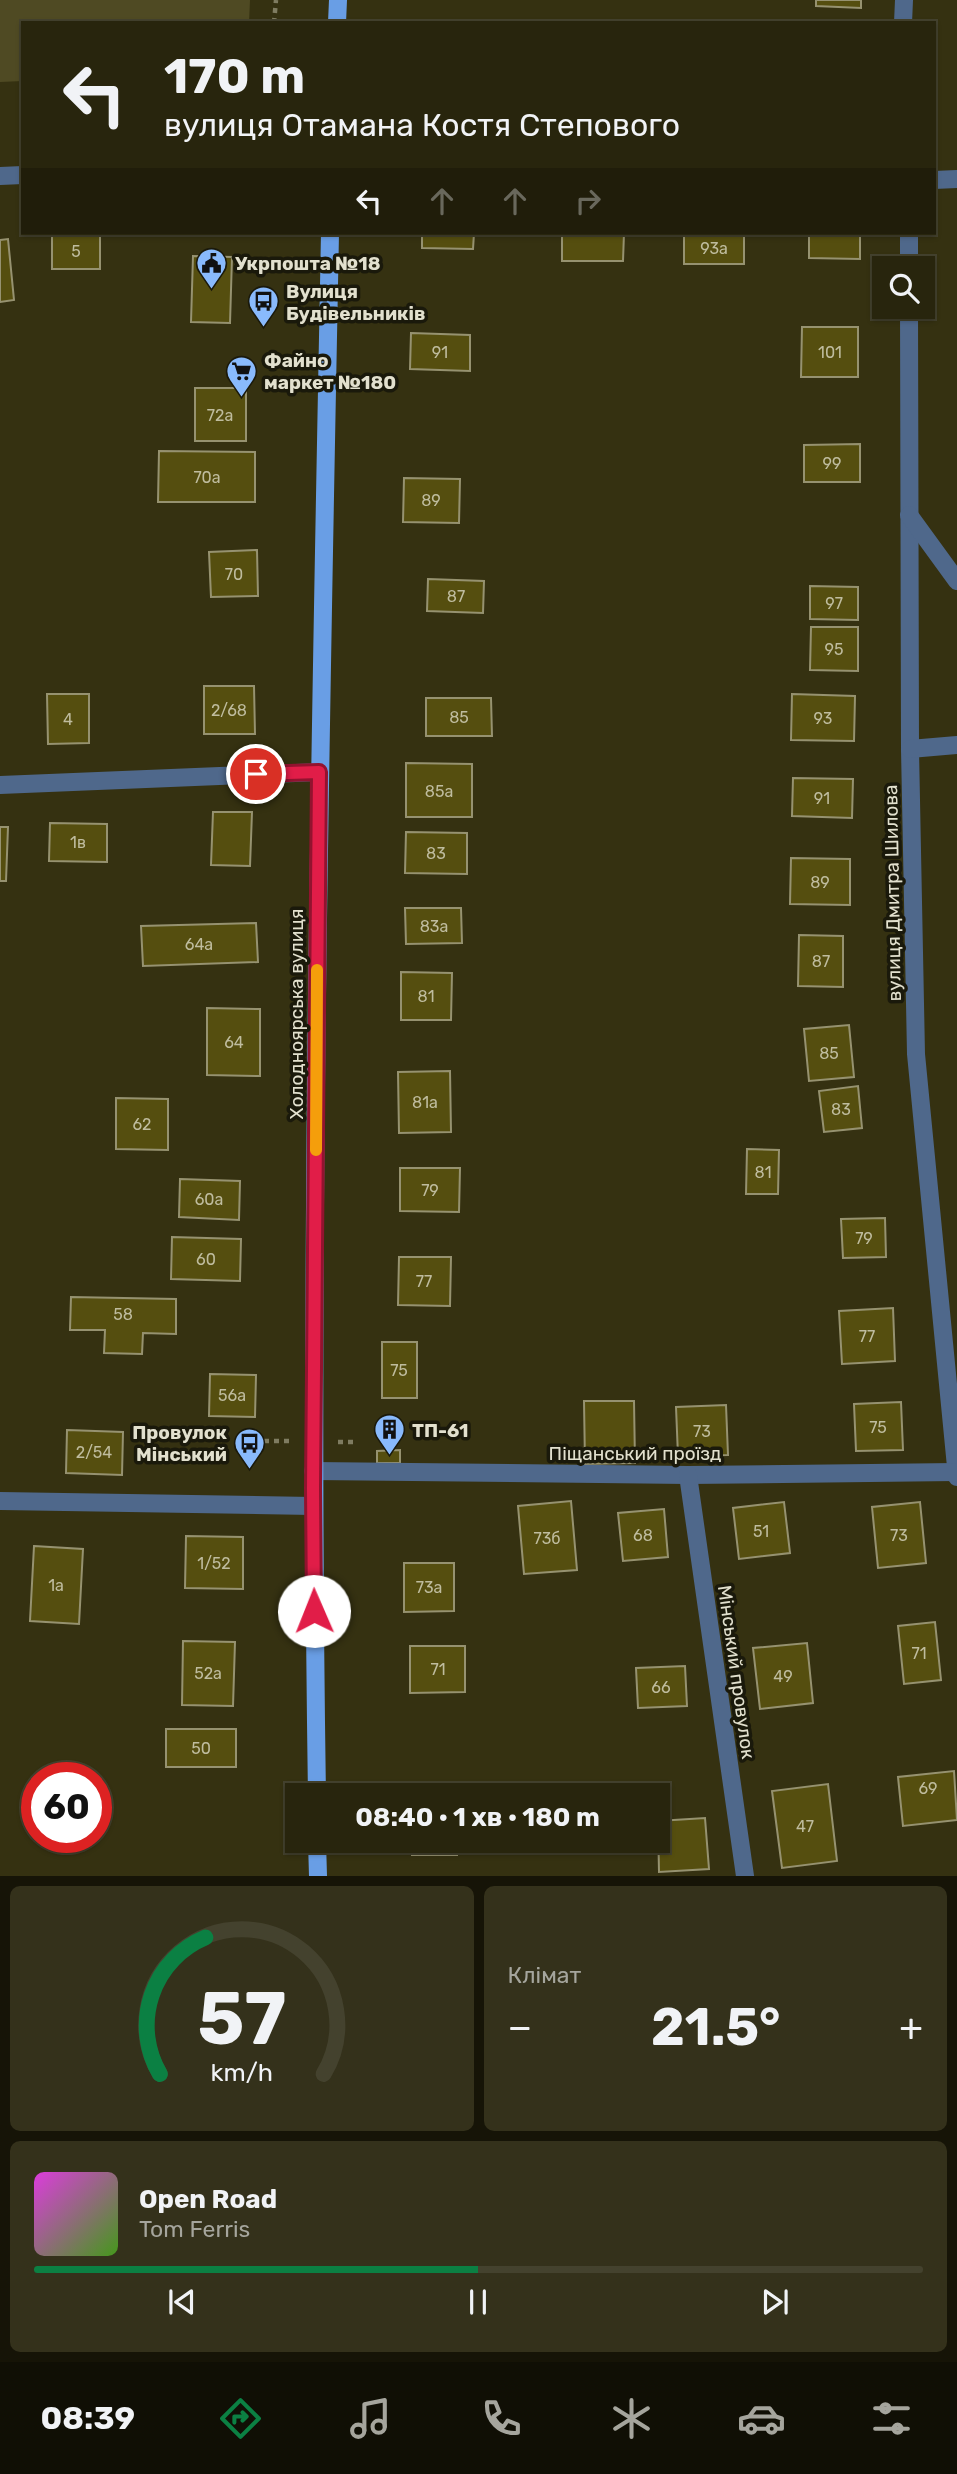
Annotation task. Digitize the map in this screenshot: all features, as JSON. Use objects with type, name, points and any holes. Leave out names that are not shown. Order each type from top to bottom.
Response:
[{"type":"main road","points":[[337,21],[338,0]]},
{"type":"main road","name":"Холодноярська вулиця","points":[[317,1783],[313,1471],[319,772],[330,235]]},
{"type":"main road","points":[[317,1853],[318,1875]]},
{"type":"street","points":[[903,21],[904,0]]},
{"type":"street","points":[[0,176],[21,175]]},
{"type":"street","points":[[936,180],[957,179]]},
{"type":"street","points":[[909,235],[909,256]]},
{"type":"street","name":"вулиця Дмитра Шилова","points":[[909,319],[910,748],[916,1054],[957,1474]]},
{"type":"street","points":[[909,515],[957,581]]},
{"type":"street","points":[[910,748],[957,745]]},
{"type":"street","points":[[0,785],[319,772]]},
{"type":"street","name":"Піщанський проїзд","points":[[313,1471],[688,1475],[957,1474]]},
{"type":"street","name":"Мінський провулок","points":[[688,1475],[745,1875]]},
{"type":"street","points":[[0,1501],[313,1506]]},
{"type":"path","points":[[274,21],[276,0]]},
{"type":"shaded area","points":[[0,0],[250,0],[249,21],[21,21],[21,81],[0,82]]},
{"type":"building","points":[[816,0],[861,0],[861,8],[816,6]]},
{"type":"building","points":[[52,235],[100,235],[100,269],[52,269]]},
{"type":"building","points":[[422,235],[474,235],[473,249],[422,248]]},
{"type":"building","points":[[562,235],[624,235],[623,261],[562,261]]},
{"type":"building","points":[[684,235],[744,235],[744,264],[684,264]]},
{"type":"building","points":[[809,235],[860,235],[860,259],[809,258]]},
{"type":"building","points":[[8,239],[14,300],[0,302],[0,240]]},
{"type":"building","name":"Укрпошта №18","points":[[193,256],[232,257],[230,323],[191,322]]},
{"type":"building","points":[[802,327],[858,327],[858,377],[801,377]]},
{"type":"building","points":[[411,333],[470,335],[470,371],[410,369]]},
{"type":"building","points":[[195,388],[246,388],[246,441],[195,441]]},
{"type":"building","points":[[860,444],[860,482],[804,482],[804,445]]},
{"type":"building","points":[[159,451],[255,452],[255,502],[158,502]]},
{"type":"building","points":[[404,478],[460,479],[459,523],[403,522]]},
{"type":"building","points":[[257,550],[258,596],[211,597],[209,552]]},
{"type":"building","points":[[428,579],[484,581],[483,613],[427,611]]},
{"type":"building","points":[[810,586],[858,587],[858,620],[810,619]]},
{"type":"building","points":[[811,627],[858,627],[858,671],[810,670]]},
{"type":"building","points":[[204,686],[254,686],[255,734],[204,734]]},
{"type":"building","points":[[47,694],[89,694],[89,743],[48,744]]},
{"type":"building","points":[[792,694],[855,696],[854,741],[791,740]]},
{"type":"building","points":[[426,698],[491,698],[492,736],[426,736]]},
{"type":"building","points":[[406,763],[472,764],[472,817],[406,817]]},
{"type":"building","points":[[793,778],[853,779],[852,818],[792,816]]},
{"type":"building","points":[[213,812],[252,812],[250,866],[211,865]]},
{"type":"building","points":[[50,823],[107,824],[107,862],[49,861]]},
{"type":"building","points":[[0,827],[8,827],[6,881],[0,881]]},
{"type":"building","points":[[406,832],[467,833],[467,874],[405,873]]},
{"type":"building","points":[[791,858],[850,859],[850,905],[790,904]]},
{"type":"building","points":[[405,908],[461,908],[462,943],[406,944]]},
{"type":"building","points":[[256,923],[258,962],[143,966],[141,926]]},
{"type":"building","points":[[799,935],[843,936],[843,987],[798,986]]},
{"type":"building","points":[[401,972],[452,973],[451,1020],[401,1020]]},
{"type":"building","points":[[207,1008],[260,1009],[260,1076],[207,1075]]},
{"type":"building","points":[[849,1025],[854,1077],[809,1081],[804,1029]]},
{"type":"building","points":[[450,1071],[451,1132],[399,1133],[398,1072]]},
{"type":"building","points":[[858,1086],[862,1128],[824,1132],[819,1091]]},
{"type":"building","points":[[116,1098],[168,1099],[168,1150],[116,1149]]},
{"type":"building","points":[[747,1149],[779,1150],[778,1194],[746,1194]]},
{"type":"building","points":[[400,1168],[460,1168],[459,1212],[400,1211]]},
{"type":"building","points":[[180,1179],[240,1181],[239,1220],[179,1217]]},
{"type":"building","points":[[885,1218],[886,1257],[843,1258],[841,1219]]},
{"type":"building","points":[[172,1237],[241,1239],[240,1281],[171,1279]]},
{"type":"building","points":[[399,1257],[451,1257],[450,1306],[398,1305]]},
{"type":"building","points":[[71,1297],[176,1299],[176,1334],[143,1333],[142,1354],[104,1353],[105,1330],[70,1330]]},
{"type":"building","points":[[893,1308],[895,1361],[842,1364],[839,1311]]},
{"type":"building","points":[[382,1342],[417,1342],[417,1398],[382,1398]]},
{"type":"building","points":[[210,1374],[256,1375],[255,1417],[209,1416]]},
{"type":"building","points":[[584,1401],[634,1401],[635,1463],[585,1464]]},
{"type":"building","points":[[901,1402],[903,1450],[856,1451],[854,1404]]},
{"type":"building","points":[[726,1405],[728,1455],[678,1456],[676,1407]]},
{"type":"building","points":[[67,1430],[123,1432],[122,1475],[66,1473]]},
{"type":"building","name":"ТП-61","points":[[400,1450],[400,1463],[377,1463],[377,1451]]},
{"type":"building","points":[[571,1501],[577,1570],[524,1574],[518,1506]]},
{"type":"building","points":[[784,1502],[790,1553],[739,1559],[733,1508]]},
{"type":"building","points":[[920,1502],[926,1563],[878,1568],[872,1507]]},
{"type":"building","points":[[664,1509],[668,1557],[623,1561],[618,1513]]},
{"type":"building","points":[[186,1536],[243,1537],[243,1589],[185,1588]]},
{"type":"building","points":[[34,1546],[83,1549],[79,1624],[30,1621]]},
{"type":"building","points":[[404,1563],[454,1563],[454,1611],[404,1612]]},
{"type":"building","points":[[935,1622],[941,1680],[904,1684],[898,1626]]},
{"type":"building","points":[[183,1641],[235,1642],[233,1706],[182,1705]]},
{"type":"building","points":[[807,1643],[813,1703],[760,1709],[753,1648]]},
{"type":"building","points":[[410,1646],[465,1646],[465,1692],[410,1693]]},
{"type":"building","points":[[685,1666],[687,1706],[638,1708],[636,1668]]},
{"type":"building","points":[[166,1729],[236,1729],[236,1767],[166,1767]]},
{"type":"building","points":[[954,1771],[957,1820],[903,1826],[898,1777]]},
{"type":"building","points":[[828,1784],[837,1861],[782,1868],[772,1791]]},
{"type":"building","points":[[705,1818],[709,1869],[659,1872],[659,1853],[670,1853],[670,1820]]},
{"type":"building","points":[[412,1853],[457,1853],[457,1855]]},
{"type":"slow traffic","points":[[316,1150],[317,970]]},
{"type":"place","name":"Укрпошта №18","points":[[212,290]]},
{"type":"place","name":"Вулиця Будівельників","points":[[263,329]]},
{"type":"place","name":"Файно маркет №180","points":[[241,398]]},
{"type":"place","name":"ТП-61","points":[[389,1457]]},
{"type":"place","name":"Провулок Мінський","points":[[250,1470]]},
{"type":"route","points":[[256,774],[319,772],[314,1611]]}]
